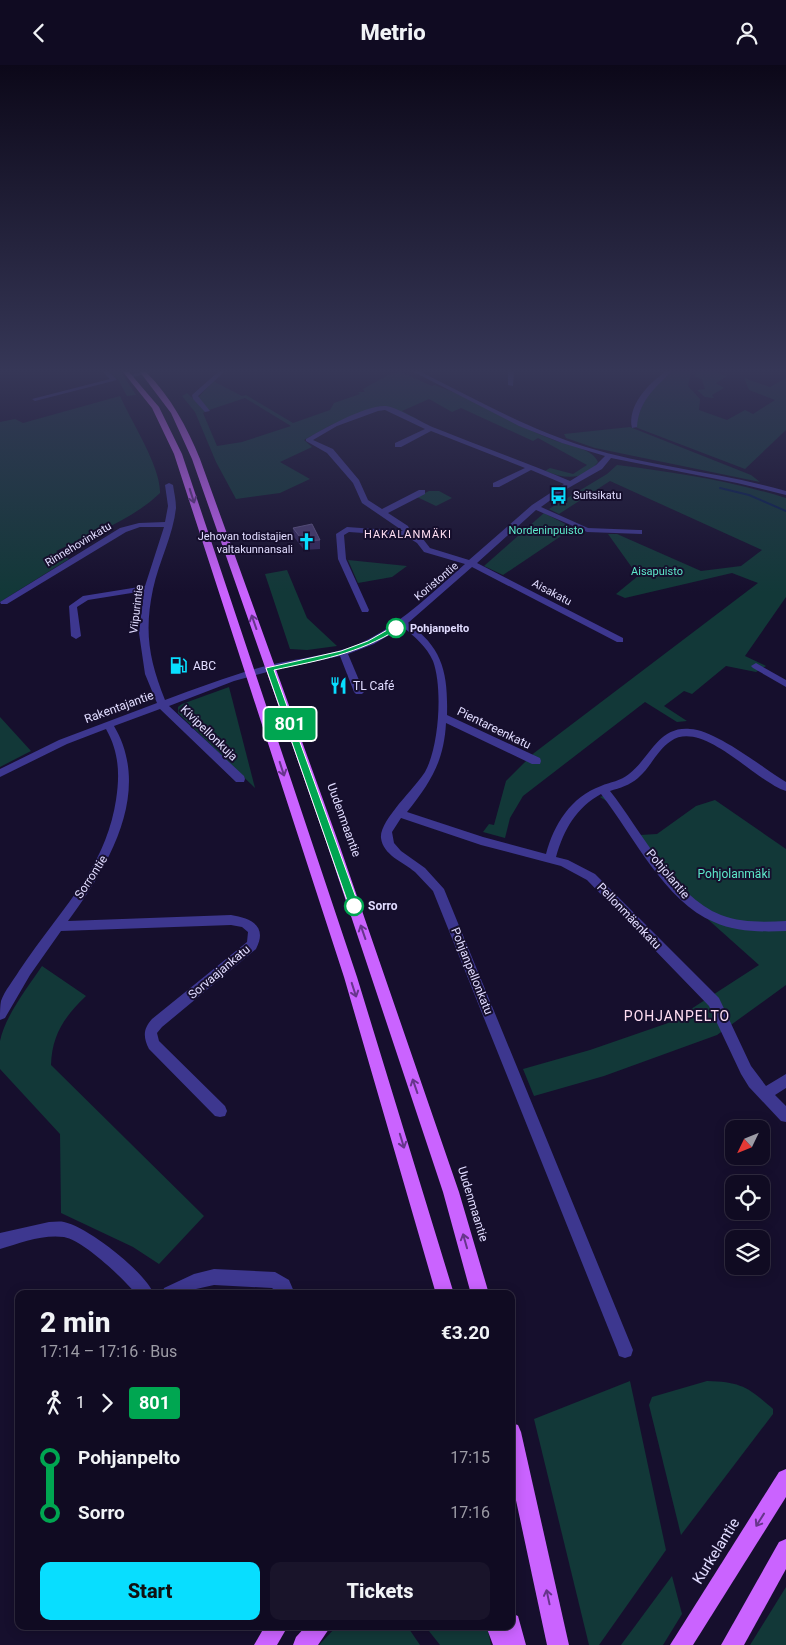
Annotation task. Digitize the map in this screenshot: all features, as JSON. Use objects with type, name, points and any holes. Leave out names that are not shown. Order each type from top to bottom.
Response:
[{"type":"main road","points":[[174,446],[378,1063],[412,1171],[444,1290]]},
{"type":"main road","name":"Uudenmaantie","points":[[190,446],[333,844],[451,1192],[479,1290]]},
{"type":"main road","points":[[515,1450],[558,1645]]},
{"type":"main road","name":"Kurkelantie","points":[[681,1645],[786,1479]]},
{"type":"main road","points":[[732,1645],[765,1590],[786,1549]]},
{"type":"main road","points":[[765,1590],[786,1570]]},
{"type":"main road","points":[[265,1645],[274,1630]]},
{"type":"main road","points":[[304,1645],[317,1630]]},
{"type":"main road","points":[[498,1630],[504,1645]]},
{"type":"main road","points":[[512,1630],[515,1645]]},
{"type":"street","name":"Aisakatu","points":[[322,446],[333,454],[356,482],[365,501],[405,528],[408,534],[417,538],[427,550],[473,564],[620,640]]},
{"type":"street","points":[[475,446],[569,483]]},
{"type":"street","points":[[580,446],[610,455],[726,477],[786,493]]},
{"type":"street","name":"Koristontie","points":[[250,673],[343,653],[371,643],[403,623],[473,564],[536,507],[569,483],[599,467],[610,455]]},
{"type":"street","points":[[496,485],[532,467]]},
{"type":"street","name":"Viipurintie","points":[[162,705],[150,675],[143,633],[149,588],[169,523],[172,506],[169,485]]},
{"type":"street","points":[[381,513],[398,507],[422,492]]},
{"type":"street","points":[[536,507],[587,529],[639,532]]},
{"type":"street","name":"Rinnehovinkatu","points":[[4,602],[124,530],[139,525],[169,523]]},
{"type":"street","points":[[365,610],[342,559],[340,534],[343,530],[355,529],[408,534]]},
{"type":"street","points":[[76,636],[74,605],[86,598],[149,588]]},
{"type":"street","name":"Pohjanpellonkatu","points":[[403,623],[417,634],[437,661],[440,680],[441,716],[434,764],[386,830],[386,842],[396,854],[424,873],[438,889],[625,1350]]},
{"type":"street","points":[[343,653],[359,691]]},
{"type":"street","points":[[756,666],[786,685]]},
{"type":"street","name":"Rakentajantie","points":[[0,773],[63,742],[108,724],[250,673]]},
{"type":"street","name":"Kivipellonkuja","points":[[162,705],[240,779]]},
{"type":"street","name":"Pientareenkatu","points":[[441,716],[536,761]]},
{"type":"street","name":"Sorrontie","points":[[0,1014],[32,961],[100,866],[109,850],[118,822],[125,770],[122,751],[108,724]]},
{"type":"street","points":[[550,859],[562,823],[584,800],[602,789],[632,777],[659,744],[675,734],[683,732],[700,734],[786,787]]},
{"type":"street","name":"Pohjolantie","points":[[602,789],[672,881],[693,903],[717,919],[753,925],[786,926]]},
{"type":"street","name":"Pellonmäenkatu","points":[[399,813],[482,841],[550,859],[578,869],[591,877],[704,989],[714,1002],[746,1070],[764,1095],[786,1116]]},
{"type":"street","name":"Sorvaajankatu","points":[[58,926],[231,919],[244,922],[255,931],[256,938],[245,952],[157,1023],[150,1033],[150,1039],[154,1045],[220,1111]]},
{"type":"street","points":[[764,1095],[786,1079]]},
{"type":"street","points":[[0,1241],[43,1231],[66,1230],[78,1235],[131,1275],[143,1290]]},
{"type":"street","points":[[179,1290],[203,1279],[249,1277],[275,1280],[285,1290]]},
{"type":"green space","points":[[0,446],[145,446],[156,470],[160,493],[149,503],[124,519],[56,551],[69,559],[0,602]]},
{"type":"green space","points":[[209,446],[311,446],[312,447],[280,462],[310,479],[280,493],[236,499]]},
{"type":"green space","points":[[552,446],[571,446],[584,450],[595,457],[598,462],[587,473],[574,477],[560,476],[545,471],[550,468],[573,474],[587,465]]},
{"type":"green space","points":[[588,446],[677,446],[751,475],[760,482]]},
{"type":"green space","points":[[684,446],[769,446],[745,469]]},
{"type":"green space","name":"Aisapuisto","points":[[617,465],[702,478],[786,498],[786,597],[745,656],[766,666],[756,672],[726,666],[692,694],[684,691],[664,706],[687,721],[677,722],[645,702],[523,796],[510,818],[505,838],[483,832],[489,824],[494,825],[506,781],[534,753],[758,583],[732,573],[625,598],[616,594],[638,576],[608,534],[617,534],[701,571],[741,566],[762,550],[610,481],[559,514],[549,509],[607,474]]},
{"type":"green space","points":[[429,491],[439,491],[452,498],[436,506],[417,497]]},
{"type":"green space","name":"Nordeninpuisto","points":[[544,513],[573,528],[503,575],[484,566]]},
{"type":"green space","points":[[348,560],[407,566],[392,577],[358,583]]},
{"type":"green space","points":[[287,570],[307,618],[337,646],[307,650],[290,649],[265,574]]},
{"type":"green space","points":[[229,687],[255,788],[178,713],[178,707],[182,704]]},
{"type":"green space","points":[[0,717],[31,751],[0,767]]},
{"type":"green space","name":"Pohjolanmäki","points":[[611,793],[640,835],[657,834],[696,806],[715,800],[786,849],[786,985],[717,1035],[604,1076],[534,1096],[523,1069],[590,1050],[671,1022],[759,965],[703,915],[608,802],[600,797]]},
{"type":"green space","points":[[42,966],[86,996],[71,1011],[61,1027],[54,1045],[51,1065],[204,1216],[159,1264],[133,1247],[61,1213],[60,1134],[0,1069],[0,1041],[3,1031],[18,1002]]},
{"type":"green space","points":[[630,1381],[666,1550],[599,1645],[589,1645],[534,1419]]},
{"type":"green space","points":[[707,1381],[736,1384],[743,1387],[757,1395],[773,1409],[773,1414],[681,1535],[649,1405],[652,1397]]},
{"type":"green space","points":[[672,1576],[682,1614],[663,1645],[621,1645]]},
{"type":"green space","points":[[786,1587],[786,1645],[750,1645]]},
{"type":"green space","points":[[333,1630],[410,1630],[420,1645],[319,1645]]},
{"type":"green space","points":[[428,1630],[488,1630],[491,1645],[440,1645]]},
{"type":"building","points":[[312,524],[320,540],[303,541],[293,528]]},
{"type":"waterway","points":[[720,488],[749,495],[786,511]]},
{"type":"bus line","name":"801","points":[[354,906],[270,668],[343,653],[371,643],[396,628]]},
{"type":"place","name":"Suitsikatu","points":[[559,495]]},
{"type":"place","name":"Jehovan todistajien valtakunnansali","points":[[307,542]]},
{"type":"place","name":"Pohjanpelto","points":[[396,628]]},
{"type":"place","name":"ABC","points":[[179,666]]},
{"type":"place","name":"TL Café","points":[[339,686]]},
{"type":"place","name":"Sorro","points":[[354,906]]},
{"type":"district","name":"HAKALANMÄKI","points":[[408,534]]},
{"type":"district","name":"POHJANPELTO","points":[[677,1016]]}]
